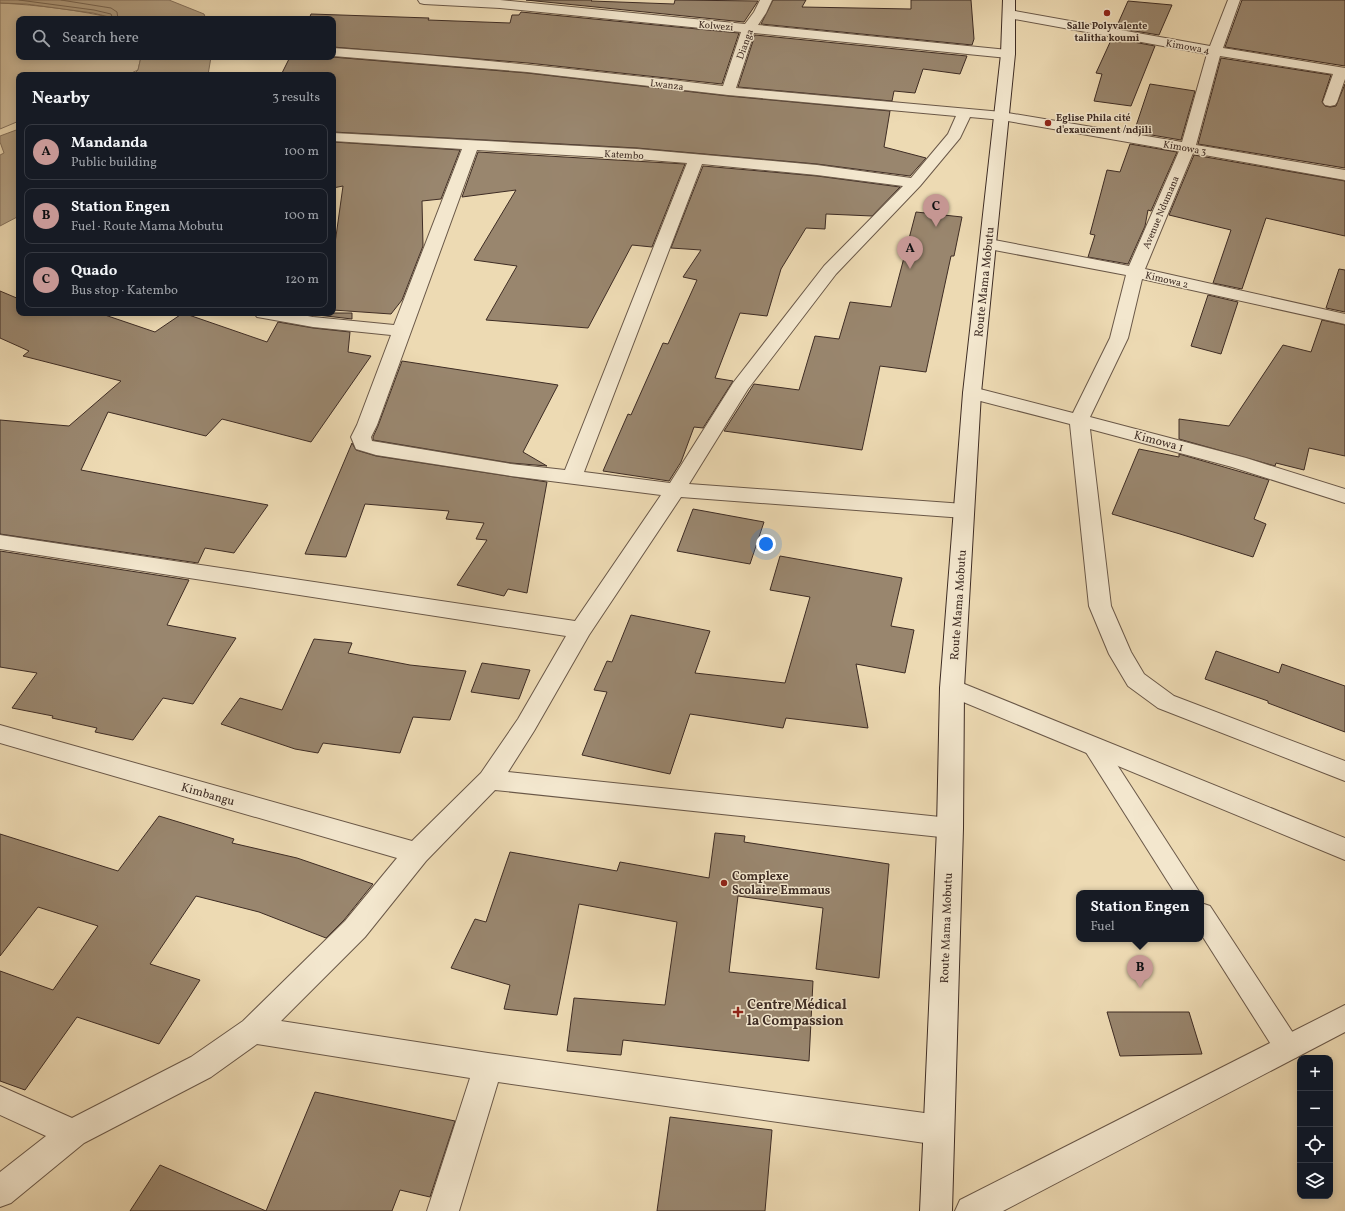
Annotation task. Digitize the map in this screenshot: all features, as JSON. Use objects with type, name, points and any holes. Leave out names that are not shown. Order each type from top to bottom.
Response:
[{"type":"street","name":"Kolwezi","points":[[424,0],[500,4],[1008,54]]},
{"type":"street","name":"Dianga","points":[[728,91],[749,28],[760,13],[766,0]]},
{"type":"street","name":"Avenue Ndumana","points":[[1079,420],[1119,338],[1135,272],[1188,147],[1215,51],[1234,0]]},
{"type":"street","name":"Kimowa 4","points":[[1009,7],[1215,51],[1343,71]]},
{"type":"street","name":"Route Mama Mobutu","points":[[936,1211],[950,828],[952,688],[972,393],[1008,54],[1009,7]]},
{"type":"street","name":"Lwanza","points":[[336,52],[527,68],[728,91],[1002,116]]},
{"type":"street","points":[[1330,102],[1343,71]]},
{"type":"street","points":[[0,1192],[73,1133],[202,1068],[253,1030],[356,929],[417,853],[490,780],[526,725],[581,630],[675,490],[740,387],[830,270],[915,183],[955,135],[965,113]]},
{"type":"street","name":"Kimowa 3","points":[[1002,116],[1345,175]]},
{"type":"street","name":"Katembo","points":[[336,137],[637,154],[817,170],[915,183]]},
{"type":"street","points":[[471,145],[400,331],[367,425],[361,436],[363,445],[376,449],[511,470],[675,490],[964,511]]},
{"type":"street","points":[[572,478],[696,159]]},
{"type":"street","name":"Kimowa 2","points":[[989,244],[1135,272],[1345,319]]},
{"type":"street","points":[[280,316],[313,322],[400,331]]},
{"type":"street","name":"Kimowa 1","points":[[972,393],[1239,462],[1345,496]]},
{"type":"street","points":[[1079,420],[1100,606],[1120,654],[1136,680],[1166,702],[1345,771]]},
{"type":"street","points":[[0,542],[581,630]]},
{"type":"street","points":[[952,688],[1345,849]]},
{"type":"street","name":"Kimbangu","points":[[0,734],[417,853]]},
{"type":"street","points":[[490,780],[950,828]]},
{"type":"street","points":[[971,1211],[1345,1018]]},
{"type":"street","points":[[253,1030],[488,1067],[939,1130]]},
{"type":"street","points":[[443,1211],[488,1067]]},
{"type":"street","points":[[0,1100],[73,1133]]},
{"type":"lane","points":[[1093,746],[1186,890]]},
{"type":"lane","points":[[1204,918],[1288,1048]]},
{"type":"shaded area","points":[[0,3],[59,8],[102,16],[16,16],[16,60],[140,60],[138,70],[134,72],[16,72],[16,122],[0,129]]},
{"type":"water","points":[[0,0],[169,0],[204,14],[205,16],[105,16],[26,4],[0,3]]},
{"type":"water","points":[[140,60],[210,60],[208,72],[136,72],[138,70]]},
{"type":"water","points":[[16,130],[16,218],[0,226],[0,155],[4,153],[0,142],[0,136]]},
{"type":"building","points":[[526,0],[592,0],[591,1],[674,4],[675,0],[758,1],[744,22]]},
{"type":"building","points":[[773,0],[806,0],[802,7],[911,9],[911,0],[971,0],[974,39],[972,45],[761,24]]},
{"type":"building","points":[[1242,0],[1345,0],[1345,66],[1225,47]]},
{"type":"building","points":[[1128,1],[1172,5],[1159,35],[1116,28]]},
{"type":"building","points":[[521,12],[739,33],[722,84],[528,63],[336,47],[336,16],[310,16],[311,14],[429,18],[428,20],[510,23],[512,15],[519,15]]},
{"type":"building","points":[[755,35],[967,56],[960,74],[923,69],[915,93],[894,91],[892,101],[738,87]]},
{"type":"building","points":[[1112,38],[1155,46],[1131,106],[1094,101],[1102,74],[1096,73]]},
{"type":"building","points":[[336,57],[527,73],[728,96],[890,111],[884,147],[926,158],[910,176],[817,164],[637,148],[336,132],[336,72],[282,72],[288,60],[336,60]]},
{"type":"building","points":[[1221,58],[1331,75],[1322,102],[1325,106],[1336,106],[1345,84],[1345,168],[1198,144]]},
{"type":"building","points":[[1150,84],[1195,91],[1181,140],[1134,132]]},
{"type":"building","points":[[336,142],[460,150],[441,199],[422,201],[423,246],[402,300],[391,314],[336,310],[336,236],[343,186],[336,187]]},
{"type":"building","points":[[1130,144],[1177,152],[1151,211],[1148,210],[1145,226],[1128,264],[1088,257],[1095,235],[1090,234],[1107,170],[1120,172]]},
{"type":"building","points":[[478,152],[685,164],[652,247],[632,245],[588,328],[486,320],[517,266],[474,260],[516,190],[462,197]]},
{"type":"building","points":[[1194,155],[1345,181],[1345,236],[1266,218],[1242,289],[1213,283],[1231,230],[1169,215]]},
{"type":"building","points":[[703,166],[817,176],[900,187],[872,216],[826,214],[825,229],[806,228],[781,269],[767,316],[740,313],[715,378],[733,381],[703,428],[694,427],[681,462],[669,481],[603,471],[628,414],[631,415],[663,343],[668,344],[697,280],[683,277],[701,250],[671,248]]},
{"type":"building","points":[[916,212],[962,217],[954,256],[951,256],[926,372],[880,366],[862,450],[724,431],[754,384],[799,390],[815,336],[839,339],[850,302],[891,307]]},
{"type":"building","points":[[1339,269],[1345,270],[1345,312],[1326,308]]},
{"type":"building","points":[[0,291],[16,298],[16,316],[108,316],[155,332],[179,316],[192,316],[267,342],[278,322],[350,332],[348,352],[371,356],[311,442],[222,419],[206,436],[108,412],[81,470],[268,505],[234,553],[205,548],[198,563],[0,534],[0,420],[69,426],[121,381],[23,356],[29,351],[0,338]]},
{"type":"building","points":[[1208,295],[1238,302],[1221,354],[1191,346]]},
{"type":"building","points":[[336,313],[352,313],[352,319],[326,316],[336,316]]},
{"type":"building","points":[[1322,320],[1345,325],[1345,456],[1309,448],[1304,470],[1276,463],[1275,466],[1179,439],[1179,419],[1229,426],[1283,345],[1311,352]]},
{"type":"building","points":[[402,361],[558,385],[523,452],[547,466],[511,463],[373,440]]},
{"type":"building","points":[[352,443],[356,450],[376,456],[547,482],[527,593],[508,589],[504,596],[457,585],[487,540],[476,539],[484,523],[446,519],[449,511],[365,504],[346,557],[305,554]]},
{"type":"building","points":[[1139,449],[1179,457],[1179,454],[1269,480],[1254,519],[1266,524],[1253,557],[1112,514]]},
{"type":"building","points":[[693,509],[764,522],[750,564],[677,551]]},
{"type":"building","points":[[0,551],[189,580],[167,625],[236,638],[193,704],[163,698],[133,740],[95,732],[97,728],[52,718],[53,716],[12,708],[37,673],[0,667]]},
{"type":"building","points":[[780,556],[902,578],[891,626],[914,630],[905,673],[856,664],[868,728],[786,718],[783,728],[690,714],[670,774],[582,755],[607,692],[594,690],[607,661],[612,662],[631,615],[710,631],[695,673],[785,683],[810,597],[770,590]]},
{"type":"building","points":[[314,639],[352,643],[348,653],[410,665],[466,671],[450,720],[413,717],[400,753],[323,743],[318,753],[295,749],[221,724],[240,698],[282,710]]},
{"type":"building","points":[[1216,651],[1279,673],[1282,664],[1345,686],[1345,732],[1268,703],[1268,701],[1205,679]]},
{"type":"building","points":[[482,663],[530,670],[519,699],[471,692]]},
{"type":"building","points":[[159,816],[234,839],[232,843],[297,858],[373,884],[344,920],[326,938],[259,912],[196,896],[150,964],[200,980],[159,1044],[77,1017],[25,1090],[0,1081],[0,971],[53,990],[98,926],[38,907],[0,956],[0,834],[118,871]]},
{"type":"building","points":[[715,833],[745,836],[744,842],[889,864],[879,978],[816,969],[823,908],[738,896],[729,972],[813,981],[809,1061],[623,1040],[621,1055],[567,1051],[574,998],[665,1005],[677,922],[579,904],[557,1015],[504,1009],[510,985],[451,968],[475,919],[486,922],[510,852],[617,871],[620,862],[709,878]]},
{"type":"building","points":[[1107,1012],[1189,1012],[1202,1054],[1120,1056]]},
{"type":"building","points":[[315,1092],[455,1121],[430,1197],[400,1190],[392,1211],[266,1211]]},
{"type":"building","points":[[670,1117],[772,1130],[765,1211],[657,1211]]},
{"type":"building","points":[[160,1165],[266,1211],[130,1211]]},
{"type":"place","name":"Salle Polyvalente talitha koumi","points":[[1107,13]]},
{"type":"place","name":"Eglise Phila cité d'exaucement /ndjili","points":[[1048,123]]},
{"type":"place","name":"Quado","points":[[936,227]]},
{"type":"place","name":"Mandanda","points":[[910,269]]},
{"type":"place","name":"Complexe Scolaire Emmaus","points":[[724,883]]},
{"type":"place","name":"Station Engen","points":[[1140,988]]},
{"type":"place","name":"Centre Médical la Compassion","points":[[738,1012]]}]
